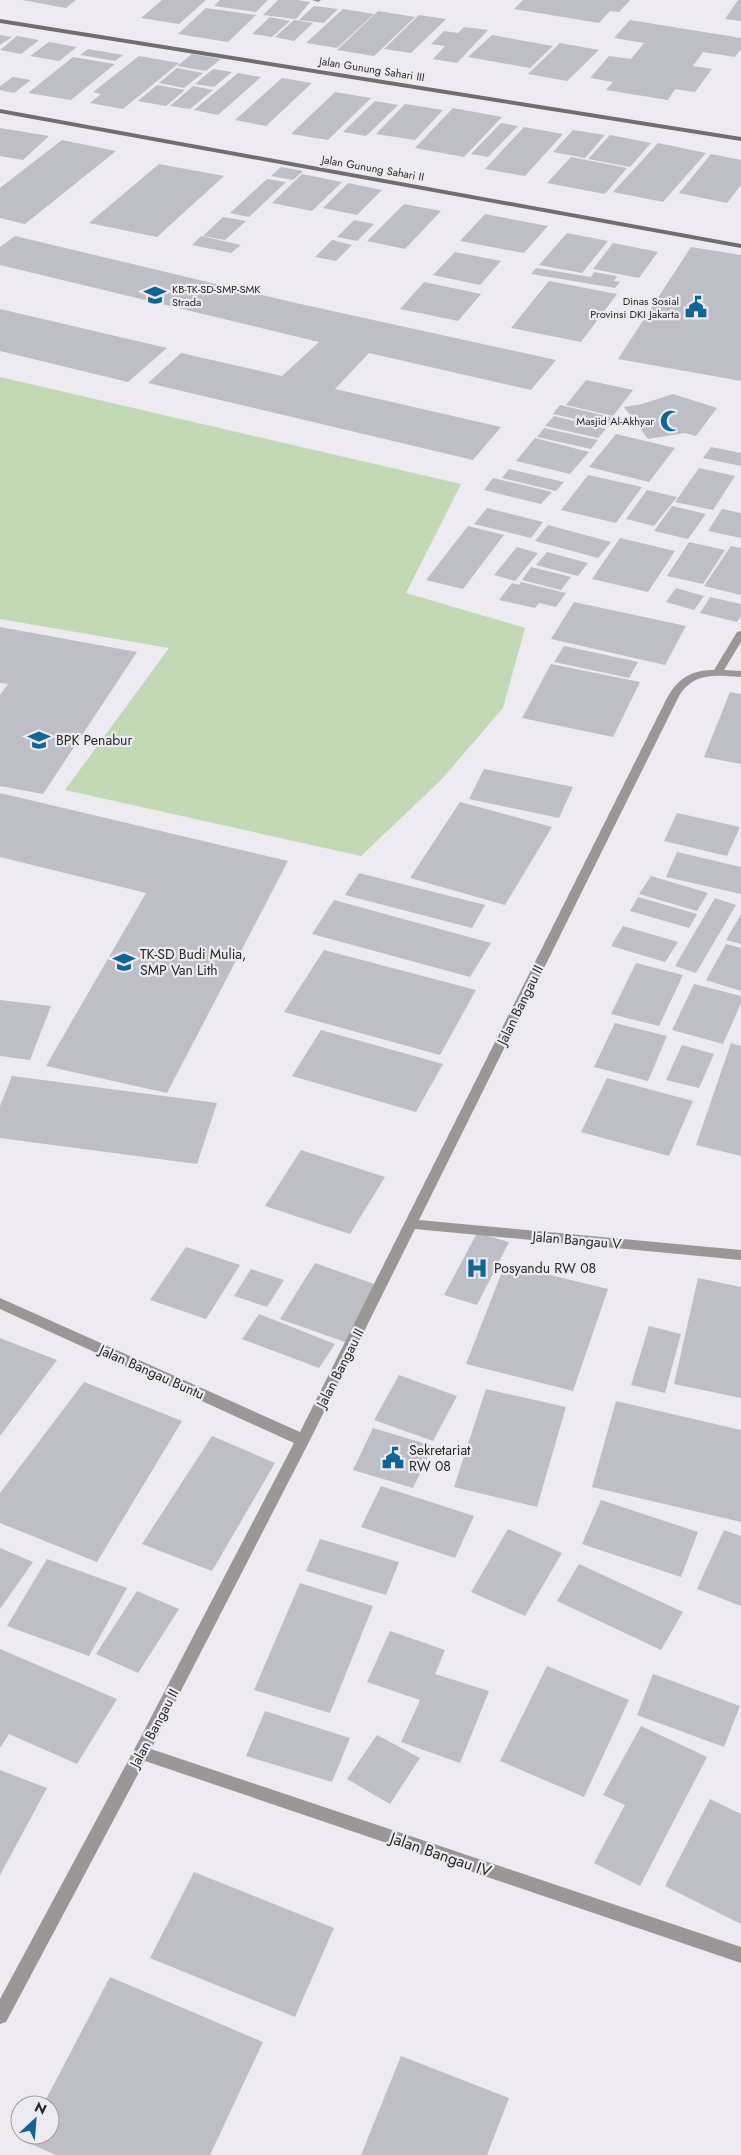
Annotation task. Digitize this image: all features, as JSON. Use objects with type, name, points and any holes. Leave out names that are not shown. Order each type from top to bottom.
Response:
[{"type":"street","name":"Jalan Gunung Sahari III","points":[[0,21],[741,139]]},
{"type":"street","name":"Jalan Gunung Sahari II","points":[[0,111],[741,246]]},
{"type":"street","points":[[717,673],[741,634]]},
{"type":"street","name":"Jalan Bangau II","points":[[0,2016],[5,1995],[141,1753],[303,1440],[412,1224],[664,712],[681,684],[693,675],[741,674]]},
{"type":"street","name":"Jalan Bangau V","points":[[412,1224],[741,1255]]},
{"type":"street","name":"Jalan Bangau Buntu","points":[[0,1303],[303,1440]]},
{"type":"street","name":"Jalan Bangau IV","points":[[141,1753],[741,1955]]},
{"type":"green space","points":[[0,377],[461,484],[406,593],[525,628],[503,708],[441,780],[361,856],[65,790],[169,648],[0,619]]},
{"type":"building","points":[[22,0],[76,0],[66,8]]},
{"type":"building","points":[[162,0],[206,0],[179,24],[141,18]]},
{"type":"building","points":[[220,0],[268,0],[256,12],[214,6]]},
{"type":"building","points":[[278,0],[310,2],[296,19],[263,15]]},
{"type":"building","points":[[523,0],[630,0],[619,12],[610,11],[599,23],[514,9]]},
{"type":"building","points":[[738,0],[741,0],[741,21],[725,19]]},
{"type":"building","points":[[314,6],[338,9],[324,23],[299,20]]},
{"type":"building","points":[[206,8],[256,15],[228,42],[178,34]]},
{"type":"building","points":[[343,9],[374,14],[337,48],[306,43]]},
{"type":"building","points":[[378,11],[415,17],[374,56],[337,50]]},
{"type":"building","points":[[419,15],[446,19],[411,53],[384,49]]},
{"type":"building","points":[[270,17],[290,21],[272,37],[252,34]]},
{"type":"building","points":[[294,20],[313,23],[294,41],[275,37]]},
{"type":"building","points":[[630,20],[741,38],[741,49],[735,57],[703,52],[693,66],[712,69],[695,92],[675,89],[668,100],[606,90],[613,82],[590,78],[609,56],[631,59],[644,43],[614,38]]},
{"type":"building","points":[[464,27],[488,30],[457,63],[433,59],[445,46],[431,44],[444,31],[458,33]]},
{"type":"building","points":[[0,35],[12,37],[0,45]]},
{"type":"building","points":[[492,35],[553,46],[530,68],[468,57]]},
{"type":"building","points":[[17,36],[39,40],[21,54],[0,50]]},
{"type":"building","points":[[49,42],[77,47],[59,61],[30,56]]},
{"type":"building","points":[[560,43],[599,50],[567,81],[528,74]]},
{"type":"building","points":[[88,49],[123,55],[115,61],[80,55]]},
{"type":"building","points":[[192,54],[221,59],[206,71],[177,66]]},
{"type":"building","points":[[139,56],[179,63],[123,109],[90,103],[101,94],[93,92]]},
{"type":"building","points":[[73,57],[115,64],[71,100],[28,93]]},
{"type":"building","points":[[177,68],[203,73],[184,88],[159,83]]},
{"type":"building","points":[[213,69],[232,72],[214,87],[195,84]]},
{"type":"building","points":[[238,73],[261,77],[218,115],[194,110]]},
{"type":"building","points":[[13,77],[31,80],[14,93],[0,90],[0,86]]},
{"type":"building","points":[[282,78],[312,83],[266,126],[235,120]]},
{"type":"building","points":[[157,85],[185,90],[166,106],[138,101]]},
{"type":"building","points":[[193,86],[213,90],[190,109],[170,106]]},
{"type":"building","points":[[335,92],[371,98],[328,140],[291,134]]},
{"type":"building","points":[[375,101],[398,105],[366,136],[343,132]]},
{"type":"building","points":[[405,104],[443,110],[415,140],[376,134]]},
{"type":"building","points":[[453,108],[502,117],[464,157],[415,148]]},
{"type":"building","points":[[501,123],[518,126],[488,157],[471,154]]},
{"type":"building","points":[[524,127],[563,134],[525,176],[485,169]]},
{"type":"building","points":[[0,128],[49,136],[23,160],[0,156]]},
{"type":"building","points":[[573,130],[605,135],[585,158],[553,152]]},
{"type":"building","points":[[610,135],[651,143],[630,167],[588,159]]},
{"type":"building","points":[[62,140],[116,151],[25,224],[0,218],[0,188]]},
{"type":"building","points":[[658,143],[706,153],[663,202],[613,192]]},
{"type":"building","points":[[711,154],[741,160],[741,185],[727,203],[679,193]]},
{"type":"building","points":[[571,157],[627,168],[605,194],[547,183]]},
{"type":"building","points":[[159,164],[224,176],[157,237],[89,223]]},
{"type":"building","points":[[281,167],[303,171],[293,180],[271,176]]},
{"type":"building","points":[[302,174],[342,182],[312,211],[272,203]]},
{"type":"building","points":[[267,179],[286,182],[249,217],[230,213]]},
{"type":"building","points":[[348,183],[382,190],[357,215],[323,208]]},
{"type":"building","points":[[404,204],[441,211],[405,249],[367,241]]},
{"type":"building","points":[[485,214],[548,226],[524,253],[460,241]]},
{"type":"building","points":[[223,217],[246,221],[225,240],[203,236]]},
{"type":"building","points":[[354,220],[374,224],[357,241],[337,237]]},
{"type":"building","points":[[567,233],[608,241],[582,273],[539,265]]},
{"type":"building","points":[[15,236],[296,303],[556,360],[531,390],[369,353],[335,389],[501,427],[473,460],[148,383],[181,353],[282,376],[319,342],[0,265],[0,247]]},
{"type":"building","points":[[201,236],[241,245],[231,253],[192,245]]},
{"type":"building","points":[[332,240],[352,245],[336,261],[315,257]]},
{"type":"building","points":[[613,243],[658,252],[639,278],[593,269]]},
{"type":"building","name":"Dinas Sosial Provinsi DKI Jakarta","points":[[691,247],[741,255],[741,381],[618,359]]},
{"type":"building","points":[[455,252],[501,261],[480,285],[433,275]]},
{"type":"building","points":[[536,268],[591,277],[594,272],[617,276],[614,281],[620,282],[615,288],[531,274]]},
{"type":"building","points":[[549,281],[617,294],[581,342],[511,328]]},
{"type":"building","points":[[424,282],[481,294],[458,321],[400,309]]},
{"type":"building","points":[[0,309],[167,348],[128,382],[0,351]]},
{"type":"building","points":[[586,380],[633,390],[613,416],[566,405]]},
{"type":"building","name":"Masjid Al-Akhyar","points":[[673,394],[717,408],[696,436],[685,433],[648,439],[624,407],[642,404]]},
{"type":"building","points":[[560,405],[616,418],[610,427],[553,414]]},
{"type":"building","points":[[554,416],[606,429],[598,438],[545,426]]},
{"type":"building","points":[[544,428],[598,440],[591,449],[537,437]]},
{"type":"building","points":[[616,434],[675,448],[649,482],[589,467]]},
{"type":"building","points":[[535,438],[589,452],[570,474],[516,461]]},
{"type":"building","points":[[711,447],[741,453],[741,466],[703,458]]},
{"type":"building","points":[[699,468],[735,476],[713,510],[675,502]]},
{"type":"building","points":[[509,469],[564,482],[556,491],[502,478]]},
{"type":"building","points":[[588,475],[642,487],[616,523],[561,510]]},
{"type":"building","points":[[493,478],[552,492],[541,504],[484,490]]},
{"type":"building","points":[[647,490],[677,497],[654,526],[626,519]]},
{"type":"building","points":[[672,506],[706,514],[688,539],[654,531]]},
{"type":"building","points":[[487,508],[543,522],[531,538],[474,524]]},
{"type":"building","points":[[722,509],[741,513],[741,538],[708,531]]},
{"type":"building","points":[[548,525],[611,542],[598,558],[535,541]]},
{"type":"building","points":[[468,526],[504,535],[463,589],[426,580]]},
{"type":"building","points":[[620,538],[675,551],[648,592],[592,579]]},
{"type":"building","points":[[689,542],[725,550],[703,584],[667,576]]},
{"type":"building","points":[[731,546],[741,548],[741,595],[704,586]]},
{"type":"building","points":[[517,547],[538,553],[515,581],[494,575]]},
{"type":"building","points":[[547,552],[588,563],[578,576],[536,565]]},
{"type":"building","points":[[531,567],[571,577],[561,590],[522,580]]},
{"type":"building","points":[[521,582],[566,593],[556,607],[539,603],[535,608],[499,600],[512,583],[519,585]]},
{"type":"building","points":[[676,588],[704,596],[694,610],[666,602]]},
{"type":"building","points":[[710,597],[741,604],[741,616],[737,622],[700,613]]},
{"type":"building","points":[[574,602],[686,626],[665,665],[551,639]]},
{"type":"building","name":"BPK Penabur","points":[[0,627],[137,652],[43,794],[0,786],[0,695],[8,684],[0,683]]},
{"type":"building","points":[[564,646],[638,662],[629,678],[554,662]]},
{"type":"building","points":[[551,664],[640,682],[613,737],[522,718]]},
{"type":"building","points":[[730,692],[741,694],[741,764],[704,757]]},
{"type":"building","points":[[484,769],[573,787],[559,818],[469,799]]},
{"type":"building","name":"TK-SD Budi Mulia, SMP Van Lith","points":[[0,793],[288,861],[167,1093],[46,1066],[146,893],[0,857]]},
{"type":"building","points":[[460,802],[552,827],[505,905],[410,878]]},
{"type":"building","points":[[677,813],[740,827],[727,856],[664,841]]},
{"type":"building","points":[[677,852],[741,867],[741,894],[666,877]]},
{"type":"building","points":[[359,873],[485,905],[472,928],[345,895]]},
{"type":"building","points":[[651,876],[708,893],[697,911],[639,894]]},
{"type":"building","points":[[638,897],[697,914],[689,928],[630,911]]},
{"type":"building","points":[[715,898],[736,905],[696,973],[675,966]]},
{"type":"building","points":[[334,900],[491,943],[470,977],[312,934]]},
{"type":"building","points":[[741,914],[741,944],[726,940]]},
{"type":"building","points":[[623,926],[678,942],[665,962],[611,946]]},
{"type":"building","points":[[726,944],[741,948],[741,991],[706,980]]},
{"type":"building","points":[[324,950],[476,990],[440,1055],[284,1012]]},
{"type":"building","points":[[636,963],[683,975],[659,1026],[611,1014]]},
{"type":"building","points":[[694,984],[741,996],[741,1003],[723,1044],[672,1030]]},
{"type":"building","points":[[0,1000],[51,1006],[30,1060],[0,1056]]},
{"type":"building","points":[[615,1023],[667,1036],[648,1081],[594,1067]]},
{"type":"building","points":[[321,1030],[443,1064],[416,1112],[292,1076]]},
{"type":"building","points":[[731,1043],[741,1046],[741,1156],[696,1145]]},
{"type":"building","points":[[682,1045],[714,1054],[699,1088],[666,1080]]},
{"type":"building","points":[[12,1076],[217,1103],[197,1164],[0,1138],[0,1106]]},
{"type":"building","points":[[607,1078],[693,1101],[669,1156],[581,1132]]},
{"type":"building","points":[[301,1150],[385,1177],[350,1234],[265,1206]]},
{"type":"building","name":"Posyandu RW 08","points":[[477,1233],[509,1242],[477,1305],[444,1295]]},
{"type":"building","points":[[186,1247],[240,1265],[206,1319],[150,1300]]},
{"type":"building","points":[[315,1263],[380,1286],[345,1342],[280,1319]]},
{"type":"building","points":[[505,1264],[608,1289],[573,1391],[466,1364]]},
{"type":"building","points":[[251,1269],[284,1280],[267,1307],[234,1296]]},
{"type":"building","points":[[698,1278],[741,1287],[741,1398],[674,1384]]},
{"type":"building","points":[[259,1314],[335,1344],[319,1368],[242,1339]]},
{"type":"building","points":[[649,1326],[681,1334],[665,1393],[631,1385]]},
{"type":"building","points":[[0,1338],[57,1360],[0,1436]]},
{"type":"building","points":[[399,1375],[457,1396],[433,1441],[374,1420]]},
{"type":"building","points":[[84,1382],[182,1421],[97,1562],[0,1523],[0,1493]]},
{"type":"building","points":[[486,1389],[566,1407],[537,1507],[454,1487]]},
{"type":"building","points":[[616,1401],[741,1430],[741,1522],[592,1487]]},
{"type":"building","name":"Sekretariat RW 08","points":[[373,1428],[433,1446],[413,1488],[353,1470]]},
{"type":"building","points":[[212,1436],[275,1463],[212,1571],[142,1544]]},
{"type":"building","points":[[381,1486],[474,1516],[455,1558],[361,1527]]},
{"type":"building","points":[[601,1500],[698,1532],[681,1577],[582,1544]]},
{"type":"building","points":[[508,1529],[562,1553],[525,1616],[471,1592]]},
{"type":"building","points":[[724,1530],[741,1536],[741,1606],[697,1589]]},
{"type":"building","points":[[320,1539],[399,1562],[386,1595],[306,1571]]},
{"type":"building","points":[[0,1548],[33,1562],[0,1609]]},
{"type":"building","points":[[47,1559],[127,1588],[89,1656],[7,1626]]},
{"type":"building","points":[[579,1564],[683,1612],[661,1650],[557,1601]]},
{"type":"building","points":[[300,1583],[373,1606],[330,1713],[254,1690]]},
{"type":"building","points":[[137,1591],[179,1609],[138,1673],[96,1654]]},
{"type":"building","points":[[390,1631],[445,1650],[435,1674],[489,1691],[460,1763],[401,1742],[420,1700],[367,1682]]},
{"type":"building","points":[[0,1649],[117,1699],[77,1764],[9,1734],[0,1748]]},
{"type":"building","points":[[547,1666],[629,1700],[584,1797],[500,1761]]},
{"type":"building","points":[[653,1674],[740,1706],[724,1747],[637,1715]]},
{"type":"building","points":[[265,1711],[350,1738],[332,1782],[246,1756]]},
{"type":"building","points":[[641,1726],[707,1757],[640,1886],[594,1863],[625,1805],[603,1795]]},
{"type":"building","points":[[377,1735],[420,1758],[390,1804],[347,1779]]},
{"type":"building","points":[[0,1770],[47,1788],[0,1875]]},
{"type":"building","points":[[710,1799],[741,1814],[741,1924],[665,1886]]},
{"type":"building","points":[[194,1872],[334,1928],[295,2017],[150,1958]]},
{"type":"building","points":[[110,1977],[263,2042],[210,2155],[56,2155],[33,2145],[60,2145],[60,2095],[48,2095]]},
{"type":"building","points":[[401,2056],[509,2098],[487,2155],[361,2155]]},
{"type":"place","name":"KB-TK-SD-SMP-SMK Strada","points":[[155,295]]},
{"type":"place","name":"Dinas Sosial Provinsi DKI Jakarta","points":[[696,307]]},
{"type":"place","name":"Masjid Al-Akhyar","points":[[671,421]]},
{"type":"place","name":"BPK Penabur","points":[[39,740]]},
{"type":"place","name":"TK-SD Budi Mulia, SMP Van Lith","points":[[124,962]]},
{"type":"place","name":"Posyandu RW 08","points":[[477,1268]]},
{"type":"place","name":"Sekretariat RW 08","points":[[393,1458]]}]
